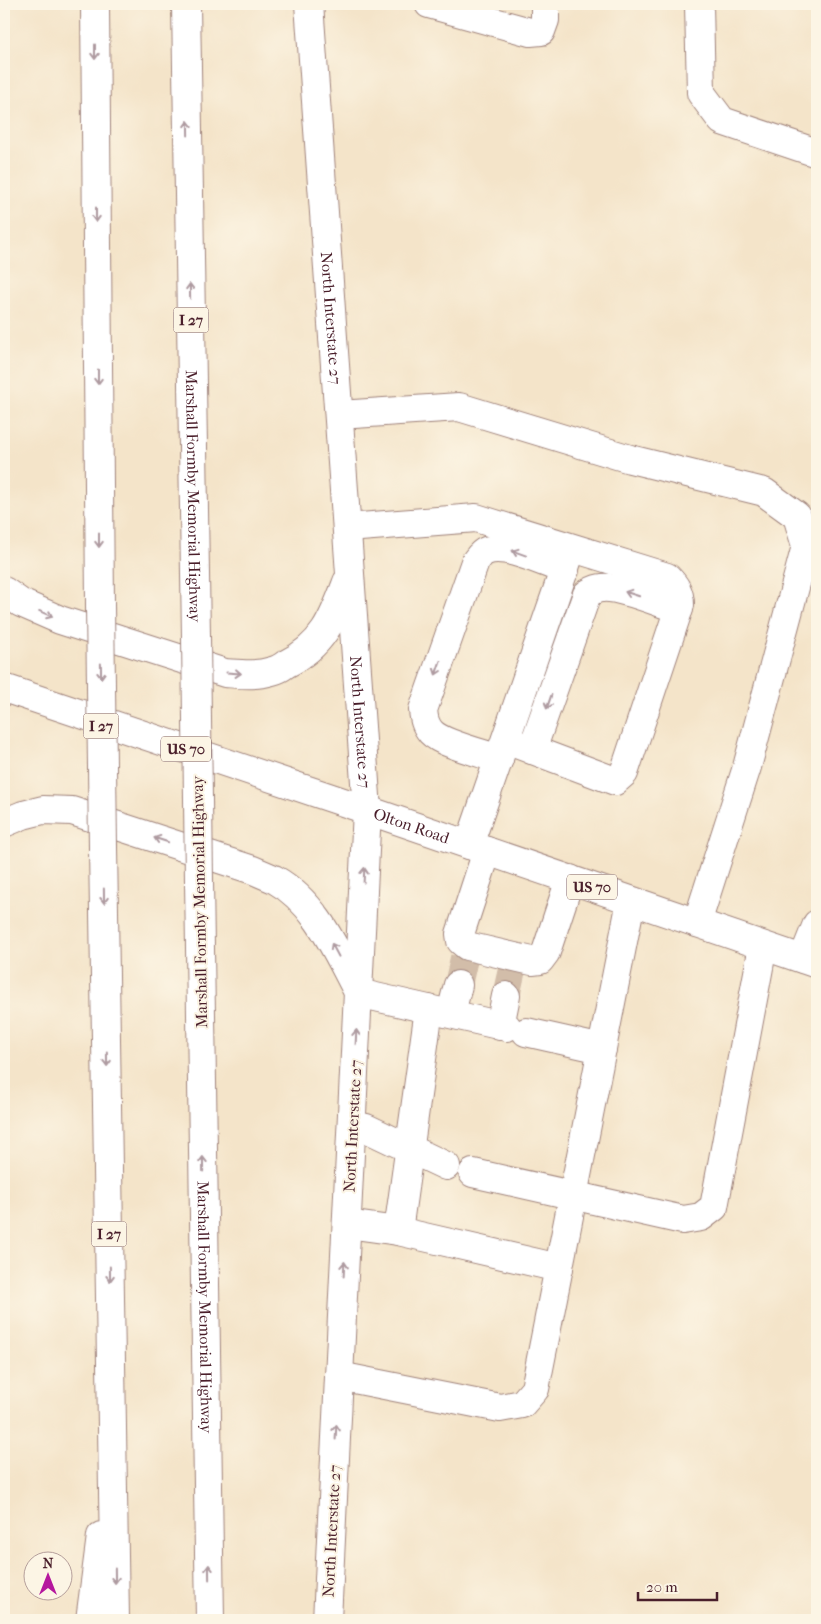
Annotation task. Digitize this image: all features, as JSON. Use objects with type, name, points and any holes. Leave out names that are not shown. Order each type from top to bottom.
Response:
[{"type":"main road","name":"I 27","points":[[95,4],[103,848],[115,1620]]},
{"type":"main road","name":"Marshall Formby Memorial Highway","points":[[186,4],[210,1620]]},
{"type":"main road","name":"North Interstate 27","points":[[309,4],[367,810],[327,1620]]},
{"type":"main road","points":[[429,4],[468,9],[530,32],[541,31],[545,20],[545,4]]},
{"type":"main road","points":[[699,4],[701,93],[722,122],[817,154]]},
{"type":"main road","points":[[339,416],[459,407],[630,459],[764,492],[797,516],[806,546],[748,767],[697,923]]},
{"type":"main road","points":[[347,528],[476,518],[568,559]]},
{"type":"main road","points":[[495,548],[568,559],[667,577],[680,595],[678,609],[624,773],[615,781],[532,750],[502,750],[442,740],[432,733],[425,723],[423,710],[475,562],[483,551],[495,548]]},
{"type":"main road","points":[[568,559],[502,750],[478,848],[460,934],[461,941],[466,950],[514,962],[540,960],[546,952],[570,879]]},
{"type":"main road","points":[[4,591],[21,603],[60,620],[226,673],[251,674],[272,671],[296,660],[320,640],[334,617],[350,574]]},
{"type":"main road","points":[[532,750],[587,594],[596,588],[618,589],[678,609]]},
{"type":"main road","name":"Olton Road","points":[[4,688],[810,962]]},
{"type":"main road","points":[[4,823],[23,815],[43,810],[72,811],[253,870],[274,880],[298,898],[322,925],[358,993],[602,1049]]},
{"type":"main road","points":[[339,1376],[500,1408],[522,1404],[535,1389],[631,901]]},
{"type":"main road","points":[[810,962],[817,924]]},
{"type":"main road","points":[[473,1173],[683,1220],[701,1218],[714,1206],[763,946]]},
{"type":"main road","points":[[398,1231],[410,1148],[440,1011],[458,985]]},
{"type":"main road","points":[[506,996],[511,1028]]},
{"type":"main road","points":[[352,1125],[366,1128],[446,1166]]},
{"type":"main road","points":[[347,1224],[398,1231],[559,1268]]},
{"type":"main road","points":[[90,1620],[97,1560],[113,1461]]},
{"type":"tunnel","points":[[458,985],[465,954]]},
{"type":"tunnel","points":[[506,996],[513,965]]}]
